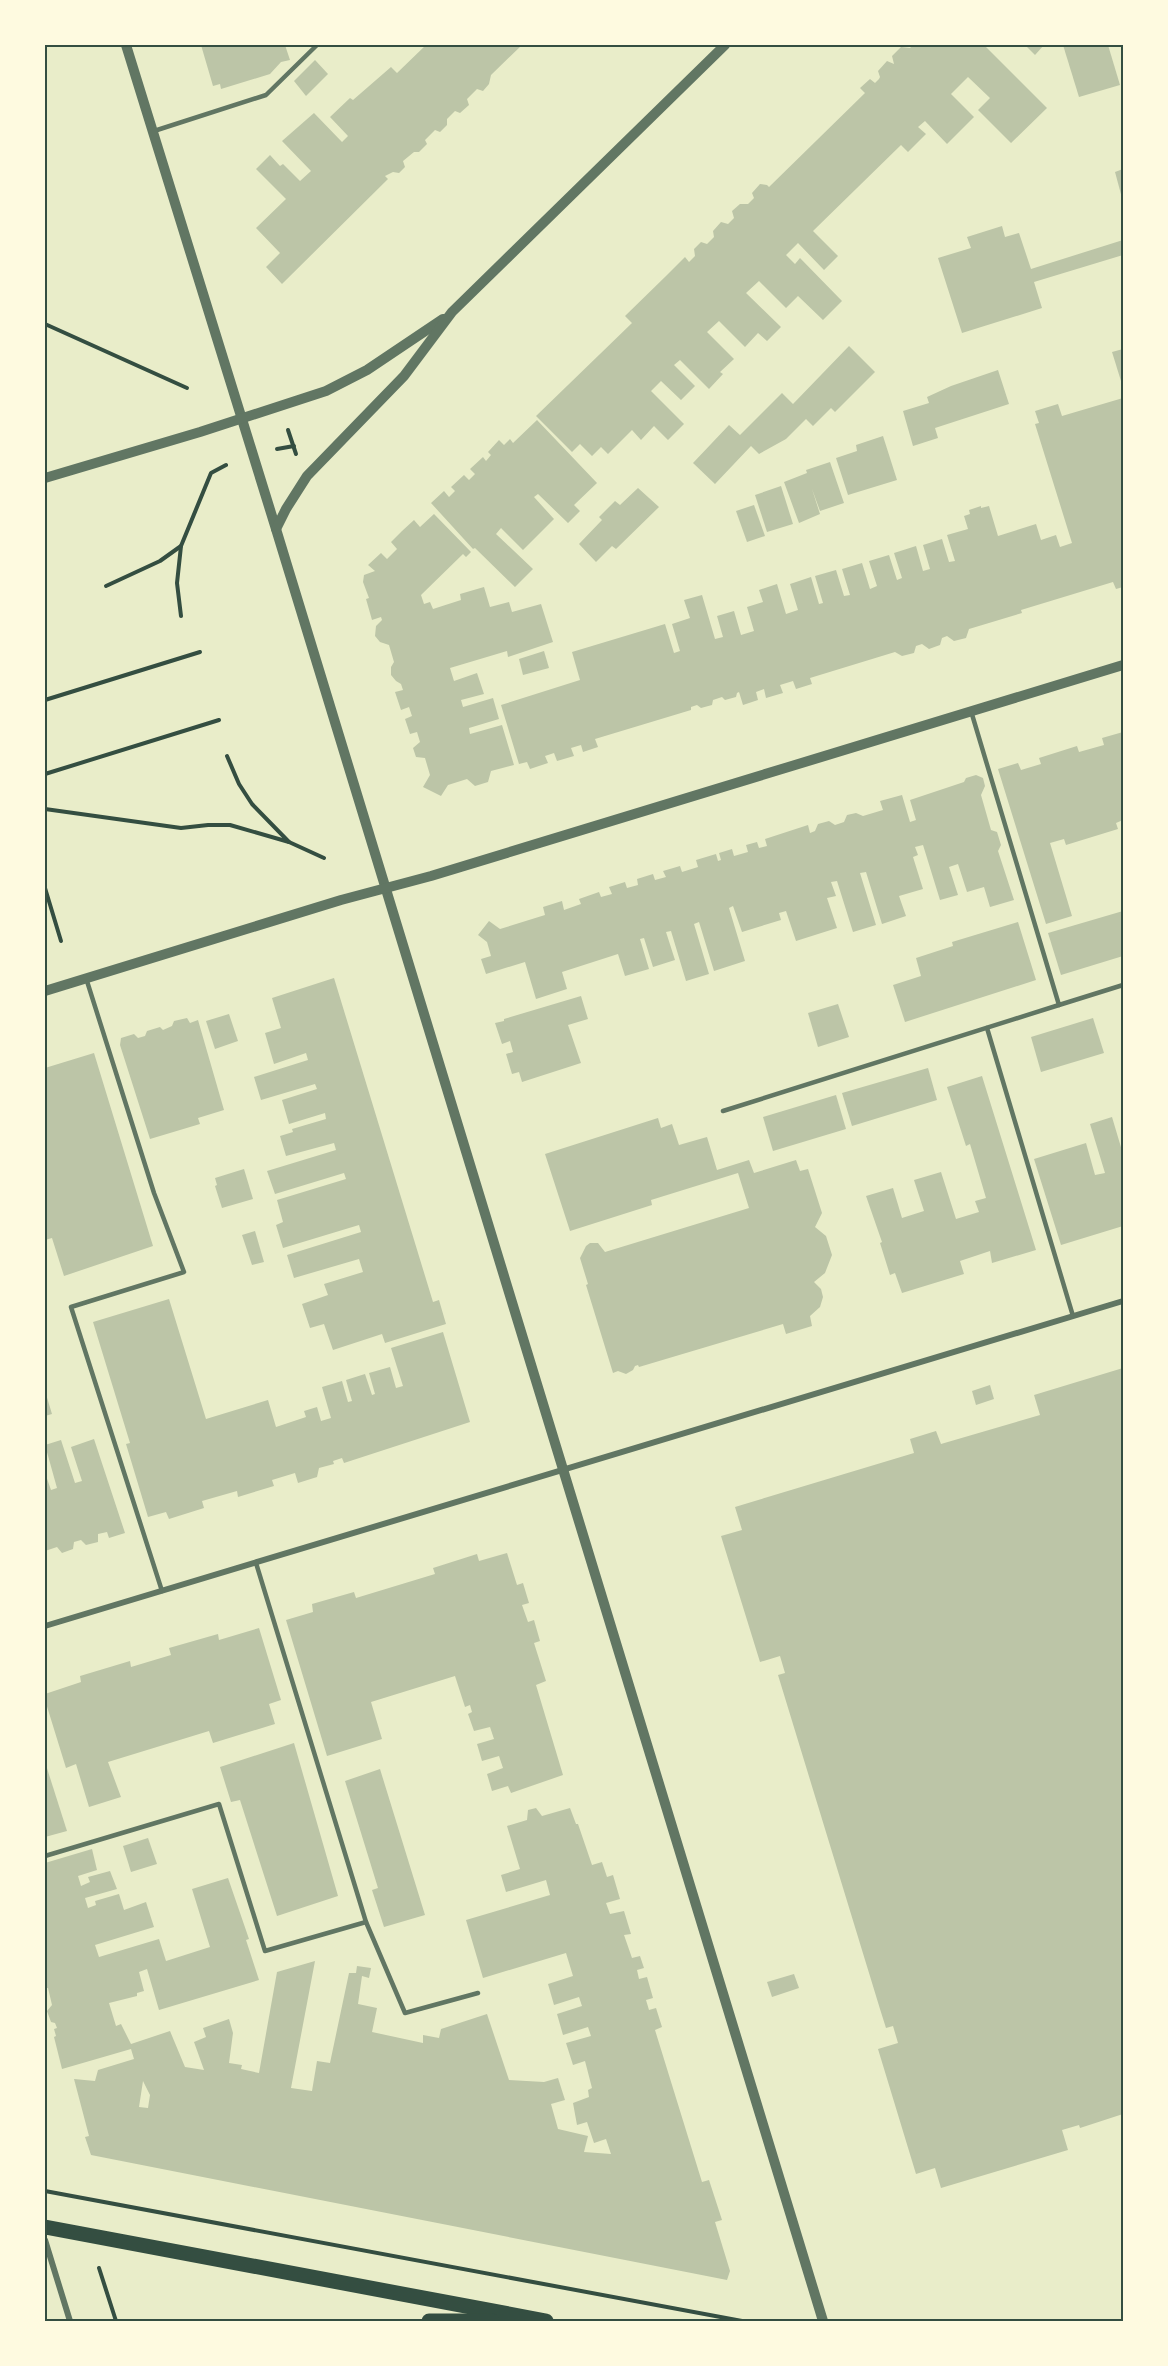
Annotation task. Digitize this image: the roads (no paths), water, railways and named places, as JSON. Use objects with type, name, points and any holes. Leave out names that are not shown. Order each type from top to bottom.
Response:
[{"type":"main road","points":[[45,2227],[546,2321]]},
{"type":"main road","points":[[429,2321],[492,2321]]},
{"type":"street","points":[[126,45],[823,2321]]},
{"type":"street","points":[[276,529],[286,508],[307,476],[404,376],[452,312],[725,45]]},
{"type":"street","points":[[45,478],[326,391],[346,382],[452,312]]},
{"type":"street","points":[[45,991],[1123,665]]},
{"type":"street","points":[[45,1626],[1123,1301]]},
{"type":"street","points":[[45,2240],[70,2321]]},
{"type":"lane","points":[[152,131],[266,95],[317,45]]},
{"type":"lane","points":[[971,711],[1059,1005]]},
{"type":"lane","points":[[86,978],[154,1192],[183,1272],[71,1307],[162,1591]]},
{"type":"lane","points":[[723,1111],[1123,985]]},
{"type":"lane","points":[[987,1028],[1073,1316]]},
{"type":"lane","points":[[255,1563],[366,1922],[405,2013],[478,1993]]},
{"type":"lane","points":[[45,1856],[219,1804],[265,1951],[366,1922]]}]
